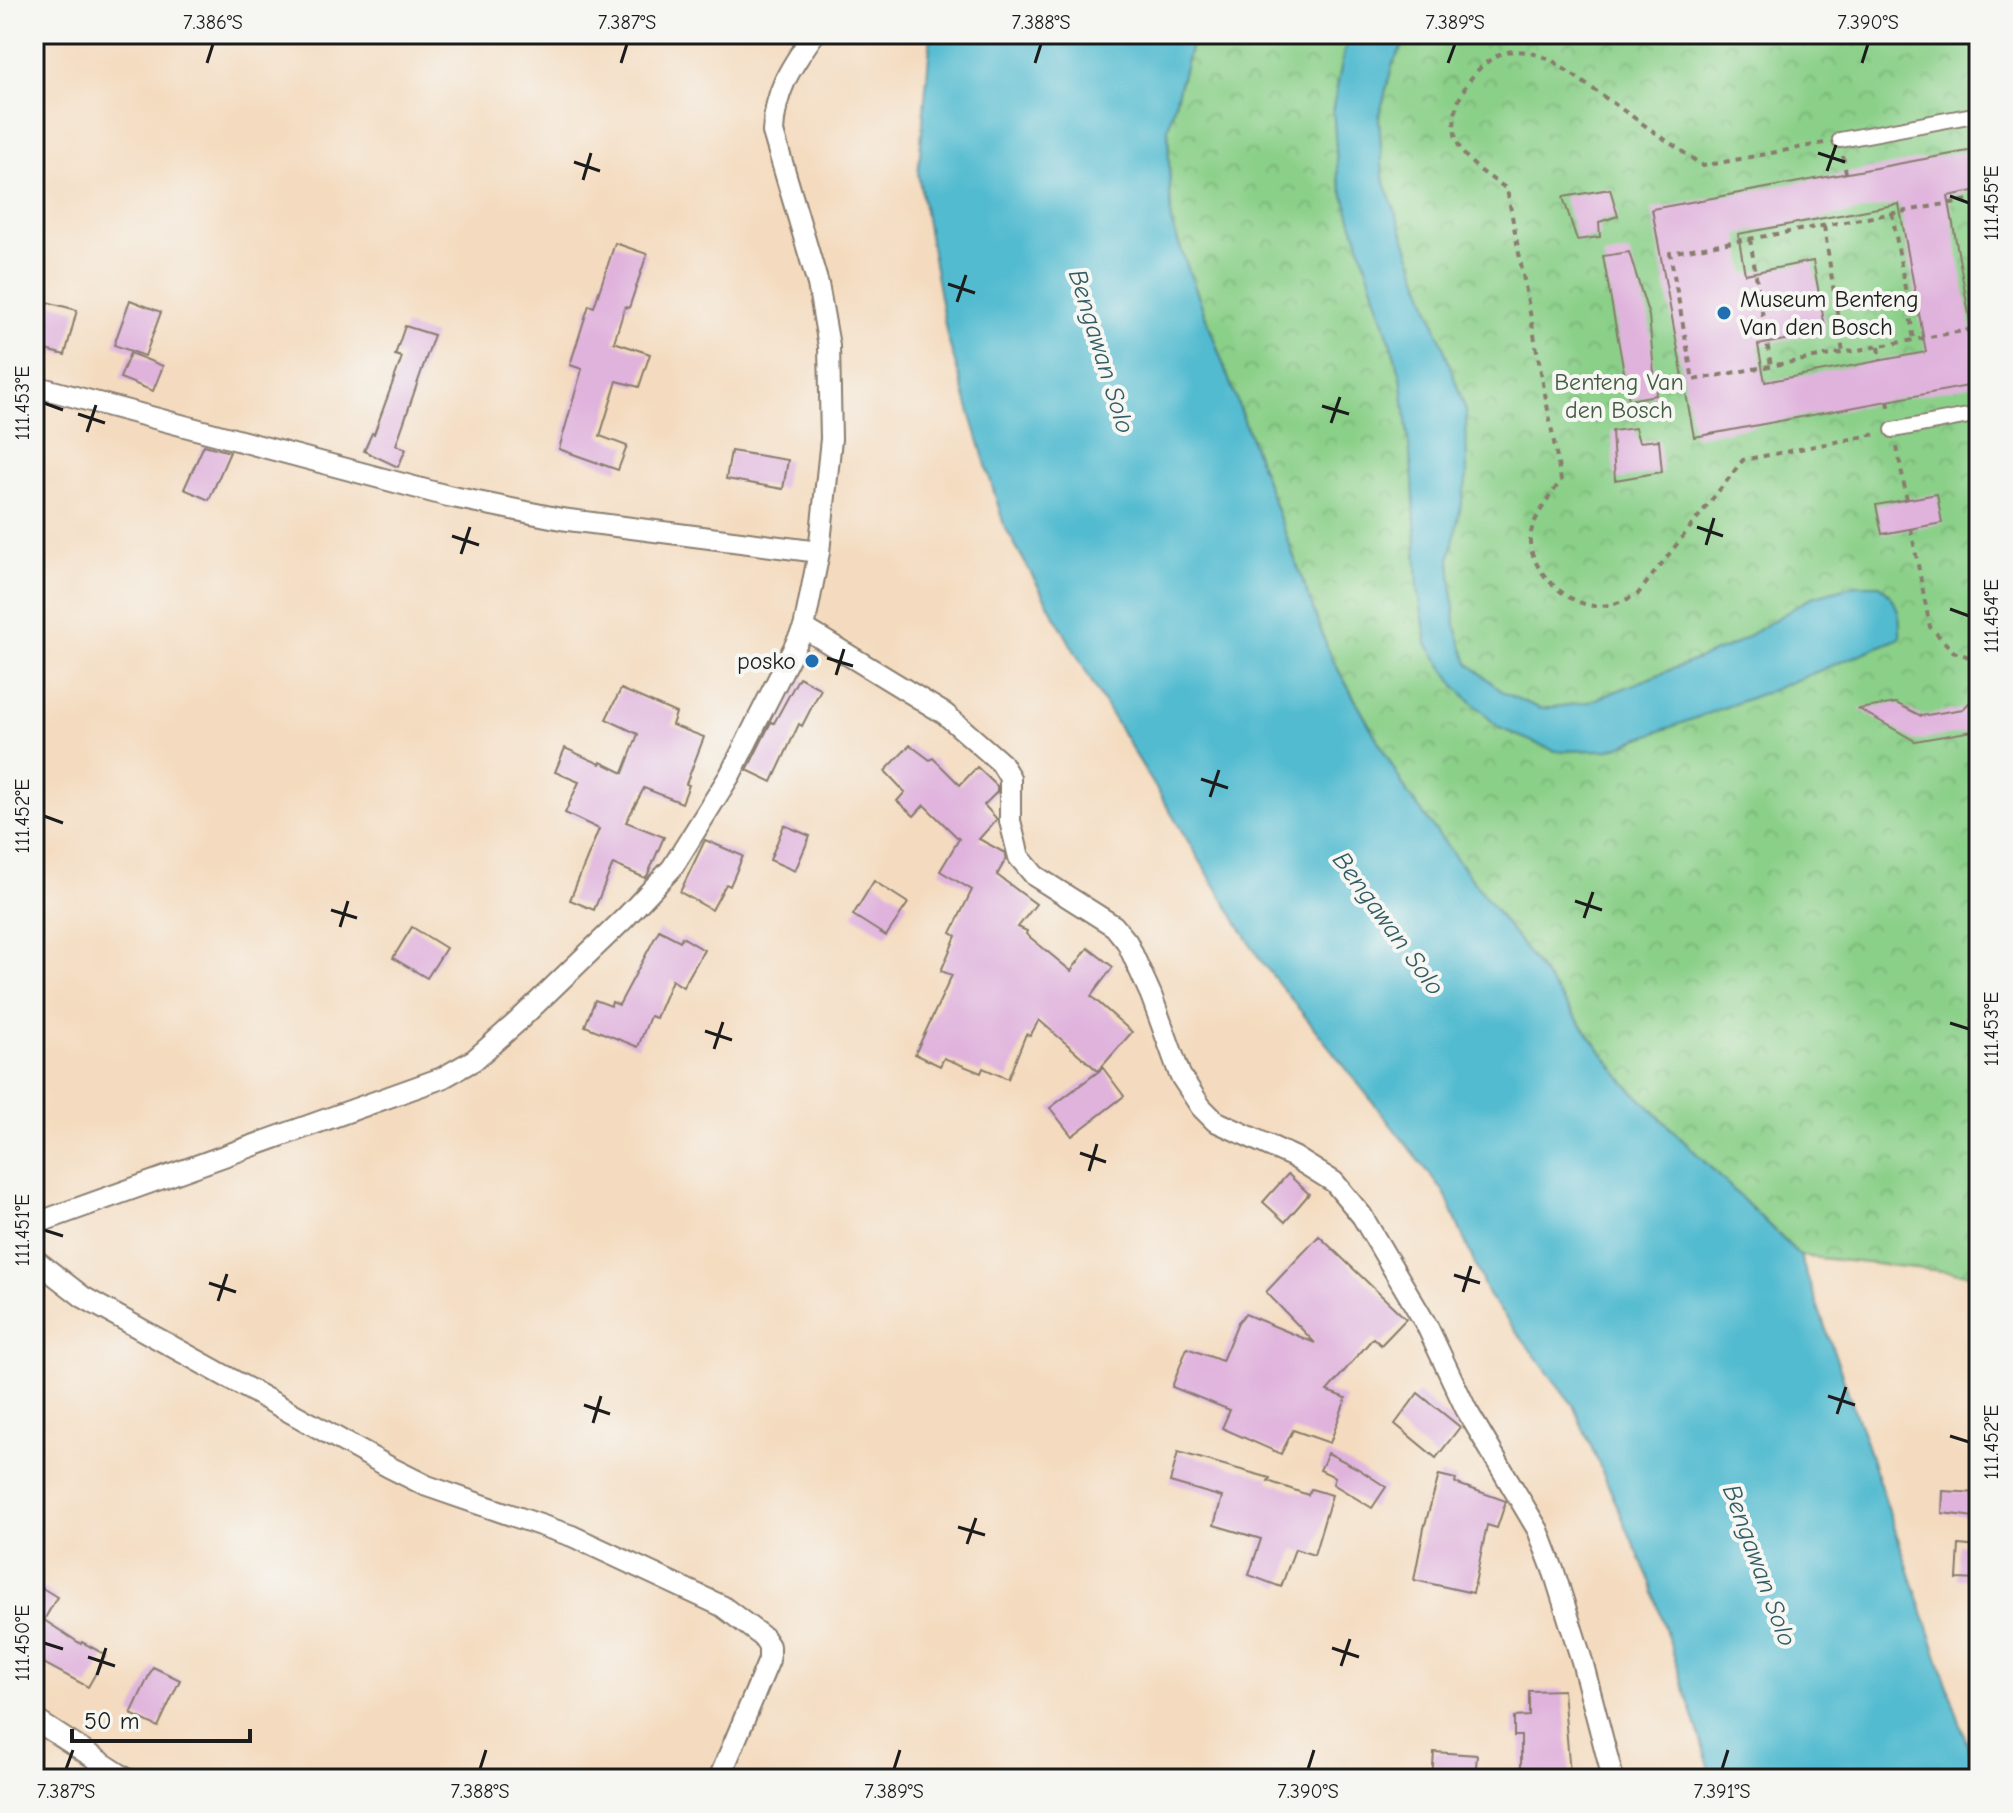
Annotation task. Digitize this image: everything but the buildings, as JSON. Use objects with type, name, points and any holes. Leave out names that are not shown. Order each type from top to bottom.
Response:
[{"type":"street","points":[[34,1224],[442,1078],[474,1060],[580,961],[672,868],[730,775],[804,628],[819,552],[831,439],[829,346],[818,284],[773,132],[780,87],[814,34]]},
{"type":"street","points":[[1840,140],[1979,114]]},
{"type":"street","points":[[34,386],[448,496],[561,519],[819,552]]},
{"type":"street","points":[[1893,430],[1979,414]]},
{"type":"street","points":[[804,628],[945,714],[1001,763],[1010,778],[1010,821],[1019,857],[1035,876],[1114,926],[1127,942],[1151,995],[1180,1075],[1201,1107],[1215,1121],[1294,1157],[1334,1182],[1362,1216],[1427,1326],[1466,1409],[1538,1530],[1582,1661],[1613,1779]]},
{"type":"street","points":[[34,1259],[83,1297],[389,1467],[427,1486],[572,1536],[722,1606],[749,1624],[769,1646],[769,1660],[719,1779]]},
{"type":"street","points":[[34,1719],[127,1779]]},
{"type":"path","points":[[1840,140],[1703,166],[1550,59],[1525,50],[1503,53],[1482,66],[1464,88],[1455,114],[1459,146],[1474,166],[1507,189],[1561,480],[1537,519],[1530,541],[1537,563],[1551,584],[1574,600],[1594,606],[1616,604],[1637,595],[1743,460],[1893,430],[1907,500]]},
{"type":"path","points":[[1979,198],[1670,253],[1693,380],[1979,328]]},
{"type":"path","points":[[1853,213],[1854,220]]},
{"type":"path","points":[[1892,213],[1914,340]]},
{"type":"path","points":[[1824,226],[1843,353]]},
{"type":"path","points":[[1750,239],[1771,366]]},
{"type":"path","points":[[1879,346],[1881,360]]},
{"type":"path","points":[[1911,529],[1930,627],[1954,652],[1979,660]]},
{"type":"green space","name":"Benteng Van den Bosch","points":[[1194,34],[1979,34],[1979,1275],[1800,1256],[1626,1084],[1408,794],[1330,655],[1171,222],[1168,128]]},
{"type":"water","name":"Bengawan Solo","points":[[931,34],[1194,34],[1168,128],[1171,222],[1330,655],[1408,794],[1626,1084],[1800,1256],[1979,1779],[1713,1779],[1650,1581],[1573,1405],[1488,1295],[1444,1192],[1261,961],[1098,693],[1004,525],[947,336],[918,174]]},
{"type":"water","points":[[1352,34],[1409,34],[1393,63],[1379,117],[1383,177],[1466,411],[1467,477],[1450,558],[1455,624],[1468,663],[1504,693],[1541,709],[1589,702],[1733,645],[1812,597],[1855,585],[1880,585],[1886,591],[1897,608],[1900,638],[1772,690],[1608,750],[1555,751],[1499,728],[1457,688],[1427,644],[1418,588],[1413,481],[1401,376],[1338,177],[1333,107],[1346,43]]},
{"type":"place","name":"Museum Benteng Van den Bosch","points":[[1724,313]]},
{"type":"place","name":"posko","points":[[812,661]]}]
